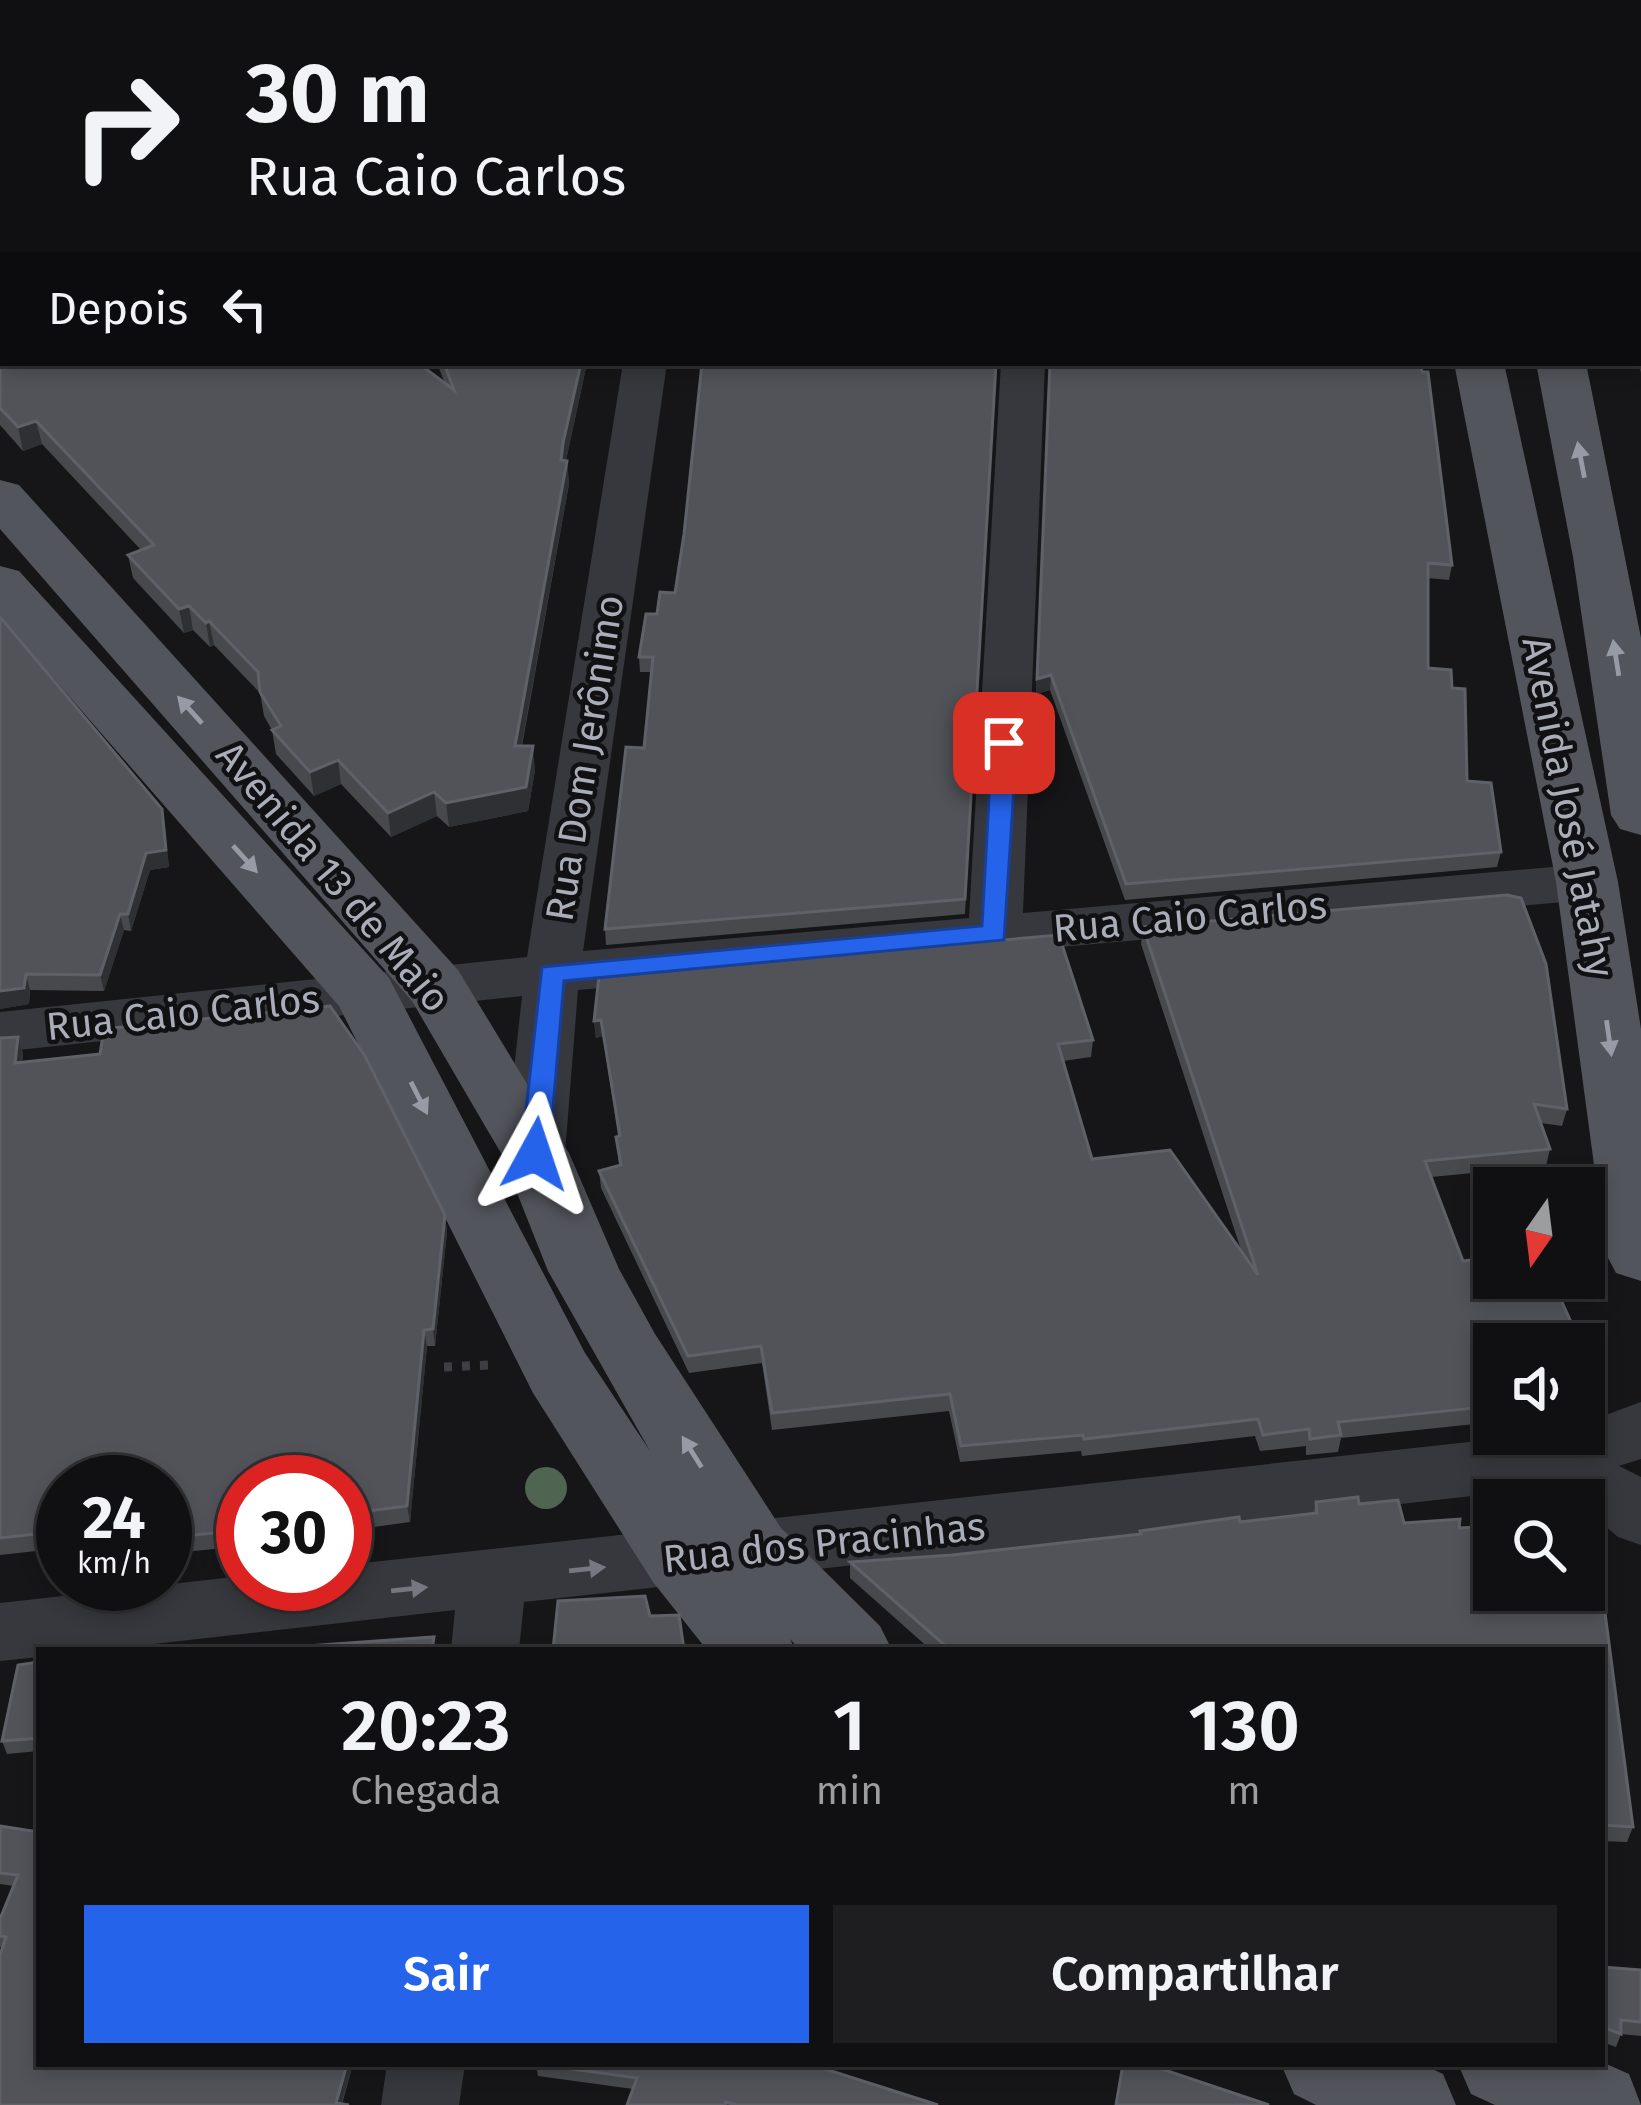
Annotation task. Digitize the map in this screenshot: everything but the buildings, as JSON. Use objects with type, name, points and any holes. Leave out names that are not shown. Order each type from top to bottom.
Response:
[{"type":"main road","name":"Avenida José Jatahy","points":[[1480,366],[1587,882],[1641,1254]]},
{"type":"main road","name":"Avenida José Jatahy","points":[[1562,366],[1600,557],[1641,815]]},
{"type":"main road","name":"Avenida 13 de Maio","points":[[0,496],[435,986],[535,1154],[717,1555],[753,1647]]},
{"type":"main road","name":"Avenida 13 de Maio","points":[[0,583],[366,994],[559,1373],[717,1555],[848,1647]]},
{"type":"main road","points":[[1332,2067],[1411,2105]]},
{"type":"main road","points":[[1510,2067],[1598,2105]]},
{"type":"street","name":"Rua Dom Jerônimo","points":[[535,1154],[552,974],[645,366]]},
{"type":"street","points":[[995,934],[1023,366]]},
{"type":"street","name":"Rua Caio Carlos","points":[[0,1032],[552,974],[1587,882]]},
{"type":"street","name":"Rua dos Pracinhas","points":[[0,1632],[1537,1462],[1636,1435],[1641,1428]]},
{"type":"street","points":[[1537,1462],[1614,1492],[1641,1518]]},
{"type":"street","points":[[485,1647],[494,1580]]},
{"type":"street","points":[[421,2105],[426,2067]]},
{"type":"path","points":[[444,1367],[508,1364]]},
{"type":"route","points":[[535,1154],[552,974],[995,934],[1004,743]]}]
